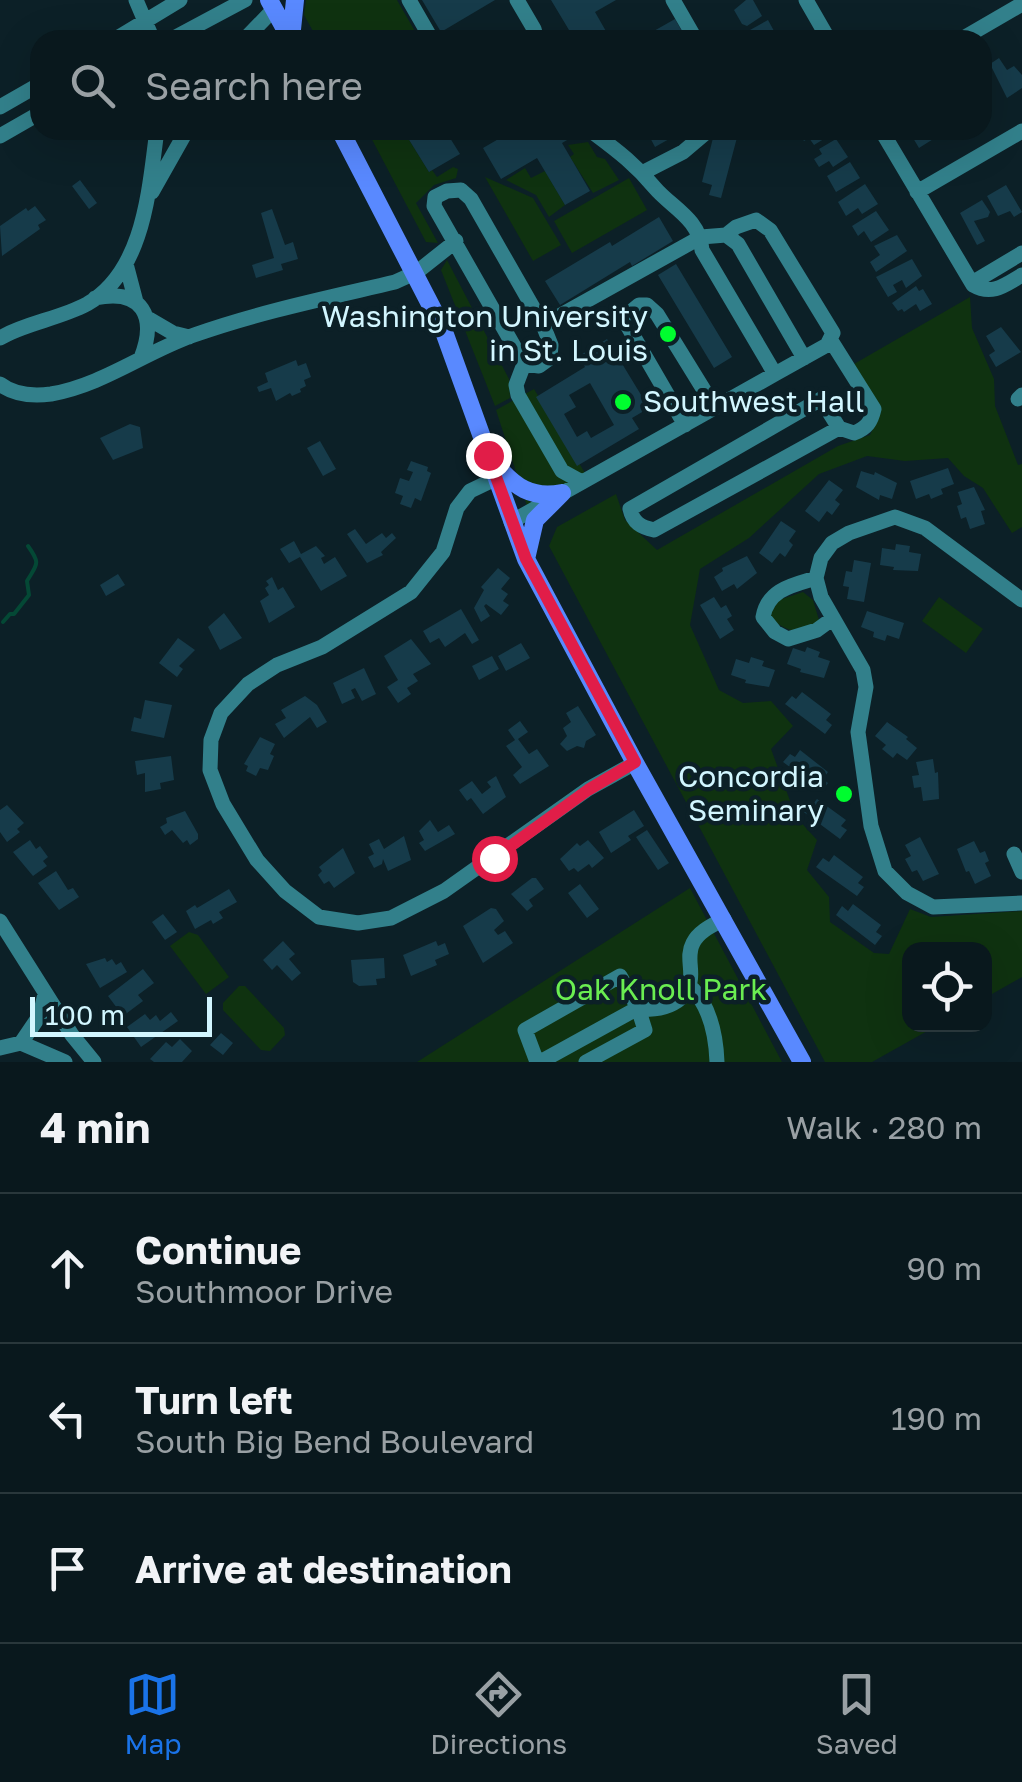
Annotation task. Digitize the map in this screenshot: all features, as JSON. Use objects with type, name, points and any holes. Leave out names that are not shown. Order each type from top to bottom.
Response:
[{"type":"main road","points":[[292,30],[295,0]]},
{"type":"main road","points":[[272,5],[286,30]]},
{"type":"main road","points":[[345,140],[444,329],[526,559],[802,1062]]},
{"type":"main road","points":[[488,455],[526,492],[538,496],[562,492]]},
{"type":"main road","points":[[526,559],[536,520],[562,492]]},
{"type":"street","points":[[136,0],[149,30]]},
{"type":"street","points":[[130,30],[180,0]]},
{"type":"street","points":[[189,30],[245,0]]},
{"type":"street","points":[[409,0],[426,30]]},
{"type":"street","points":[[517,0],[534,30]]},
{"type":"street","points":[[673,0],[690,30]]},
{"type":"street","points":[[806,0],[823,30]]},
{"type":"street","points":[[977,30],[1022,4]]},
{"type":"street","points":[[252,30],[272,5]]},
{"type":"street","points":[[0,107],[30,90]]},
{"type":"street","points":[[0,136],[30,119]]},
{"type":"street","points":[[916,192],[1022,131]]},
{"type":"street","points":[[149,198],[156,140]]},
{"type":"street","points":[[95,298],[126,264],[149,198],[181,140]]},
{"type":"street","points":[[603,140],[644,172],[701,237],[702,250],[774,374]]},
{"type":"street","points":[[644,172],[697,140]]},
{"type":"street","points":[[887,140],[972,284],[983,291],[999,289],[1022,274]]},
{"type":"street","points":[[524,364],[539,366],[550,358],[551,345],[543,325],[471,199],[461,190],[447,191],[436,198],[434,206],[524,364],[516,386],[518,396],[562,472],[582,482]]},
{"type":"street","points":[[511,522],[827,345],[833,334],[770,230],[756,220],[736,227],[726,236]]},
{"type":"street","points":[[543,325],[701,237],[726,236],[738,244],[804,358]]},
{"type":"street","points":[[0,384],[22,394],[48,394],[89,384],[189,337],[255,314],[395,282],[417,272],[456,241]]},
{"type":"street","points":[[972,284],[1022,253]]},
{"type":"street","points":[[126,264],[136,302],[149,319],[189,337]]},
{"type":"street","points":[[0,338],[46,322],[95,298],[119,296],[136,302]]},
{"type":"street","points":[[685,424],[627,326],[627,315],[633,308],[648,305],[658,314],[715,408]]},
{"type":"street","points":[[141,358],[150,330],[149,319]]},
{"type":"street","points":[[830,339],[874,408],[864,430],[854,434],[839,428],[821,399],[630,509],[632,518],[654,530],[839,428]]},
{"type":"street","points":[[495,479],[470,491],[456,508],[443,552],[411,592],[322,648],[277,665],[248,684],[221,713],[211,740],[210,770],[223,804],[257,860],[285,891],[319,917],[358,923],[393,918],[444,891],[588,790],[635,762]]},
{"type":"street","points":[[1022,600],[926,528],[894,518],[832,544],[821,558],[816,578],[832,619],[863,670],[866,687],[858,732],[871,826],[885,871],[906,894],[933,907],[1022,903]]},
{"type":"street","points":[[816,578],[770,597],[764,616],[775,632],[788,639],[817,630],[832,619]]},
{"type":"street","points":[[1014,854],[1022,872]]},
{"type":"street","points":[[718,1062],[706,1008],[690,985],[690,947],[699,934],[724,919]]},
{"type":"street","points":[[0,921],[72,1035],[94,1062]]},
{"type":"street","points":[[586,1062],[645,1030],[638,1008],[620,976],[525,1030],[538,1062],[638,1008],[659,1010],[681,997],[690,985]]},
{"type":"street","points":[[21,1044],[40,1015],[45,994]]},
{"type":"street","points":[[0,1048],[21,1044],[65,1062]]},
{"type":"green space","points":[[306,0],[397,0],[414,30],[312,30],[304,15]]},
{"type":"green space","points":[[372,140],[409,140],[429,172],[432,170],[437,177],[453,167],[458,169],[456,178],[434,185],[416,203],[438,243],[426,242]]},
{"type":"green space","points":[[588,142],[619,180],[593,193],[570,157],[574,154],[568,145]]},
{"type":"green space","points":[[525,168],[531,178],[545,171],[565,205],[549,217],[536,195],[506,180]]},
{"type":"green space","points":[[485,177],[533,198],[561,245],[533,261]]},
{"type":"green space","points":[[629,178],[647,210],[572,253],[554,221]]},
{"type":"green space","points":[[447,260],[509,379],[510,398],[495,406],[441,270]]},
{"type":"green space","points":[[970,297],[972,328],[994,379],[995,406],[1018,465],[1022,464],[1022,527],[1012,533],[983,488],[964,476],[948,458],[905,461],[867,456],[819,474],[749,538],[700,569],[690,625],[719,690],[743,703],[771,701],[793,726],[771,749],[796,817],[817,840],[807,870],[829,897],[830,922],[874,953],[889,954],[910,909],[931,917],[1022,911],[1022,977],[992,994],[992,942],[902,942],[902,1032],[926,1032],[872,1062],[825,1062],[549,546],[557,527],[616,494],[625,520],[657,550],[838,446],[870,435],[881,412],[854,364]]},
{"type":"green space","points":[[534,389],[585,473],[527,506],[496,410]]},
{"type":"green space","points":[[803,592],[813,600],[819,620],[813,626],[793,630],[769,616],[779,600]]},
{"type":"green space","points":[[939,597],[983,629],[966,653],[922,621]]},
{"type":"green space","name":"Oak Knoll Park","points":[[690,888],[782,1062],[417,1062]]},
{"type":"green space","points":[[189,932],[198,935],[229,977],[206,994],[170,946]]},
{"type":"green space","points":[[239,986],[245,986],[284,1028],[285,1035],[270,1051],[261,1050],[223,1010],[223,1003]]},
{"type":"building","points":[[422,0],[495,0],[444,30],[440,30]]},
{"type":"building","points":[[551,0],[616,0],[595,12],[605,30],[569,30]]},
{"type":"building","points":[[746,0],[753,0],[762,16],[747,26],[734,10]]},
{"type":"building","points":[[675,19],[681,30],[656,30]]},
{"type":"building","points":[[768,20],[774,30],[750,30]]},
{"type":"building","points":[[999,58],[1007,70],[1014,66],[1022,75],[1022,88],[1007,98],[992,63]]},
{"type":"building","points":[[409,140],[451,140],[460,154],[429,172]]},
{"type":"building","points":[[497,140],[567,140],[562,143],[590,191],[565,205],[537,158],[501,179],[483,148]]},
{"type":"building","points":[[712,140],[736,140],[721,198],[709,195],[712,185],[702,182]]},
{"type":"building","points":[[837,140],[848,157],[833,167],[829,161],[819,167],[814,159],[822,154],[819,149]]},
{"type":"building","points":[[914,140],[932,140],[919,148]]},
{"type":"building","points":[[850,162],[860,178],[836,192],[827,176]]},
{"type":"building","points":[[80,180],[97,203],[89,209],[72,186]]},
{"type":"building","points":[[865,184],[878,204],[862,214],[858,208],[846,216],[838,202]]},
{"type":"building","points":[[1006,185],[1022,212],[1014,217],[1010,211],[998,216],[987,196]]},
{"type":"building","points":[[982,200],[990,212],[988,217],[974,221],[985,241],[977,245],[960,213]]},
{"type":"building","points":[[35,206],[46,220],[38,225],[40,229],[2,256],[0,226]]},
{"type":"building","points":[[272,209],[285,245],[293,242],[298,259],[281,264],[283,270],[256,278],[252,265],[274,258],[261,213]]},
{"type":"building","points":[[876,211],[889,230],[871,242],[864,231],[858,236],[852,226]]},
{"type":"building","points":[[659,217],[673,241],[560,305],[545,281]]},
{"type":"building","points":[[897,235],[907,251],[876,272],[870,262],[880,255],[874,246]]},
{"type":"building","points":[[912,259],[922,276],[906,288],[902,280],[893,285],[897,292],[888,297],[876,277]]},
{"type":"building","points":[[676,264],[732,357],[714,368],[658,275]]},
{"type":"building","points":[[916,286],[919,291],[923,289],[932,304],[920,311],[916,304],[904,312],[898,311],[892,303]]},
{"type":"building","points":[[1001,327],[1021,352],[996,367],[989,355],[995,351],[986,336]]},
{"type":"building","name":"Southwest Hall","points":[[607,339],[649,408],[632,418],[639,429],[577,466],[536,397],[585,367],[579,356]],"holes":[[[590,383],[614,425],[591,438],[587,431],[577,437],[564,414],[576,407],[569,395]]]},
{"type":"building","points":[[296,360],[298,366],[306,363],[311,377],[304,380],[306,386],[301,392],[276,401],[271,388],[259,392],[257,387],[268,382],[265,373]]},
{"type":"building","points":[[130,424],[140,427],[143,448],[113,460],[100,438]]},
{"type":"building","points":[[320,441],[336,469],[323,476],[307,448]]},
{"type":"building","points":[[411,461],[428,467],[431,473],[421,501],[415,498],[411,508],[400,504],[403,496],[395,493],[400,478],[409,481],[413,472],[407,470]]},
{"type":"building","points":[[948,468],[954,484],[931,499],[929,494],[916,499],[910,481]]},
{"type":"building","points":[[861,471],[874,475],[875,472],[897,483],[892,499],[880,495],[879,500],[856,487]]},
{"type":"building","points":[[829,480],[843,490],[835,500],[840,504],[832,515],[827,511],[819,522],[805,511]]},
{"type":"building","points":[[974,487],[985,510],[981,511],[985,524],[970,529],[966,517],[961,519],[958,492]]},
{"type":"building","points":[[781,521],[796,531],[789,541],[793,545],[785,557],[780,553],[772,563],[759,553]]},
{"type":"building","points":[[355,529],[366,544],[382,533],[386,538],[392,533],[396,538],[381,552],[383,555],[367,563],[347,534]]},
{"type":"building","points":[[294,541],[301,554],[316,546],[325,556],[321,558],[324,564],[335,557],[347,576],[321,591],[300,557],[289,563],[280,549]]},
{"type":"building","points":[[896,544],[910,546],[909,552],[921,554],[918,571],[880,565],[882,548],[895,550]]},
{"type":"building","points":[[747,556],[757,573],[737,589],[734,584],[722,591],[714,577],[722,568]]},
{"type":"building","points":[[854,560],[871,563],[864,602],[847,599],[849,587],[843,586],[846,571],[852,572]]},
{"type":"building","points":[[498,568],[510,578],[501,589],[508,594],[503,601],[509,605],[501,615],[486,604],[490,616],[481,622],[474,608],[484,590],[481,587]]},
{"type":"building","points":[[118,574],[125,585],[106,596],[100,585]]},
{"type":"building","points":[[272,577],[278,590],[283,587],[295,607],[269,623],[260,601],[269,595],[266,581]]},
{"type":"building","points":[[714,597],[721,608],[726,605],[732,616],[727,619],[734,630],[720,639],[700,605]]},
{"type":"building","points":[[461,609],[479,640],[472,644],[465,633],[445,647],[439,638],[430,643],[423,631]]},
{"type":"building","points":[[867,611],[904,623],[899,639],[887,635],[885,641],[861,627]]},
{"type":"building","points":[[224,613],[242,638],[220,650],[208,627]]},
{"type":"building","points":[[178,638],[195,650],[179,666],[183,669],[177,677],[159,663]]},
{"type":"building","points":[[411,639],[431,664],[413,674],[418,681],[407,688],[411,694],[398,703],[387,687],[398,680],[384,656]]},
{"type":"building","points":[[521,643],[530,658],[506,671],[498,656]]},
{"type":"building","points":[[807,647],[830,661],[824,678],[787,664],[793,648],[805,652]]},
{"type":"building","points":[[492,656],[499,669],[479,680],[472,666]]},
{"type":"building","points":[[751,657],[775,670],[769,687],[745,683],[746,680],[731,675],[736,659],[749,663]]},
{"type":"building","points":[[364,668],[376,694],[362,701],[355,688],[351,690],[355,698],[342,704],[333,683]]},
{"type":"building","points":[[802,692],[831,714],[826,720],[832,725],[825,734],[785,704]]},
{"type":"building","points":[[305,696],[317,705],[327,722],[317,728],[310,717],[284,738],[275,724],[286,718],[281,710]]},
{"type":"building","points":[[145,700],[172,705],[164,738],[131,731],[134,717],[141,719]]},
{"type":"building","points":[[578,706],[596,735],[586,741],[584,748],[577,746],[567,751],[560,744],[567,736],[563,728],[571,722],[566,713]]},
{"type":"building","points":[[520,721],[528,732],[518,739],[529,754],[537,749],[549,766],[520,784],[513,775],[522,767],[506,746],[515,740],[508,730]]},
{"type":"building","points":[[887,722],[917,748],[907,760],[897,753],[893,758],[875,736]]},
{"type":"building","points":[[260,737],[275,744],[270,754],[274,756],[268,770],[260,768],[256,776],[246,771],[248,766],[244,764]]},
{"type":"building","points":[[800,750],[828,772],[823,779],[828,783],[822,791],[783,762]]},
{"type":"building","points":[[171,756],[174,780],[160,783],[161,789],[145,792],[145,773],[137,775],[135,761]]},
{"type":"building","points":[[933,759],[935,773],[938,772],[939,799],[923,801],[921,787],[914,788],[912,776],[919,775],[916,762]]},
{"type":"building","points":[[496,776],[506,797],[483,814],[459,790],[472,781],[482,794],[491,787],[487,782]]},
{"type":"building","points":[[817,799],[846,820],[841,826],[847,830],[840,839],[801,810],[807,802],[812,805]]},
{"type":"building","points":[[7,805],[24,823],[17,829],[20,832],[7,842],[0,832],[0,810]]},
{"type":"building","points":[[634,810],[644,826],[611,853],[599,832]]},
{"type":"building","points":[[185,811],[198,834],[190,845],[172,830],[165,835],[160,827],[167,823],[166,818]]},
{"type":"building","points":[[430,820],[438,832],[449,825],[455,834],[425,851],[419,843],[424,840],[419,831]]},
{"type":"building","points":[[647,830],[669,863],[658,870],[636,837]]},
{"type":"building","points":[[404,836],[411,860],[388,871],[383,859],[374,868],[368,857],[374,854],[369,844],[379,839],[384,849]]},
{"type":"building","points":[[920,837],[939,874],[923,881],[905,859],[911,856],[905,845]]},
{"type":"building","points":[[30,840],[48,857],[43,861],[47,866],[33,876],[13,852]]},
{"type":"building","points":[[588,840],[604,858],[592,868],[589,864],[578,872],[574,868],[569,871],[560,859],[577,843],[580,846]]},
{"type":"building","points":[[974,841],[980,853],[985,851],[991,876],[975,884],[957,849]]},
{"type":"building","points":[[343,848],[355,873],[334,888],[329,881],[324,884],[318,875],[322,871],[319,867]]},
{"type":"building","points":[[834,855],[863,877],[858,883],[864,887],[857,896],[816,867],[823,858],[829,862]]},
{"type":"building","points":[[56,871],[68,890],[73,888],[79,897],[59,910],[38,883]]},
{"type":"building","points":[[532,878],[544,889],[529,900],[533,906],[527,911],[511,894]]},
{"type":"building","points":[[580,884],[599,909],[587,918],[568,893]]},
{"type":"building","points":[[229,889],[237,902],[219,912],[223,918],[195,929],[186,911]]},
{"type":"building","points":[[853,904],[881,925],[876,932],[882,936],[875,945],[836,915],[842,906],[848,911]]},
{"type":"building","points":[[491,908],[504,921],[494,930],[498,935],[505,931],[513,943],[483,963],[463,926]]},
{"type":"building","points":[[163,914],[177,932],[165,940],[152,922]]},
{"type":"building","points":[[283,941],[295,954],[289,959],[301,973],[292,981],[277,965],[272,970],[263,960]]},
{"type":"building","points":[[436,941],[438,946],[445,943],[449,954],[435,960],[437,965],[411,976],[403,955]]},
{"type":"building","points":[[105,958],[116,965],[121,962],[127,972],[100,988],[86,964]]},
{"type":"building","points":[[384,958],[385,978],[376,979],[377,985],[359,986],[353,982],[351,960]]},
{"type":"building","points":[[143,969],[154,983],[138,995],[143,1001],[123,1016],[108,996]]},
{"type":"building","points":[[171,1012],[178,1021],[141,1047],[127,1027],[145,1014],[150,1020],[156,1015],[160,1021]]},
{"type":"building","points":[[221,1033],[233,1043],[223,1055],[210,1045]]},
{"type":"building","points":[[180,1039],[192,1051],[182,1062],[150,1059],[166,1042],[172,1047]]},
{"type":"waterway","points":[[3,622],[29,595],[27,581],[36,564],[28,546]]},
{"type":"place","name":"Washington University in St. Louis","points":[[668,334]]},
{"type":"place","name":"Southwest Hall","points":[[623,402]]},
{"type":"place","name":"Concordia Seminary","points":[[844,794]]},
{"type":"route","points":[[488,455],[526,559],[635,762],[588,790],[494,858]]}]
